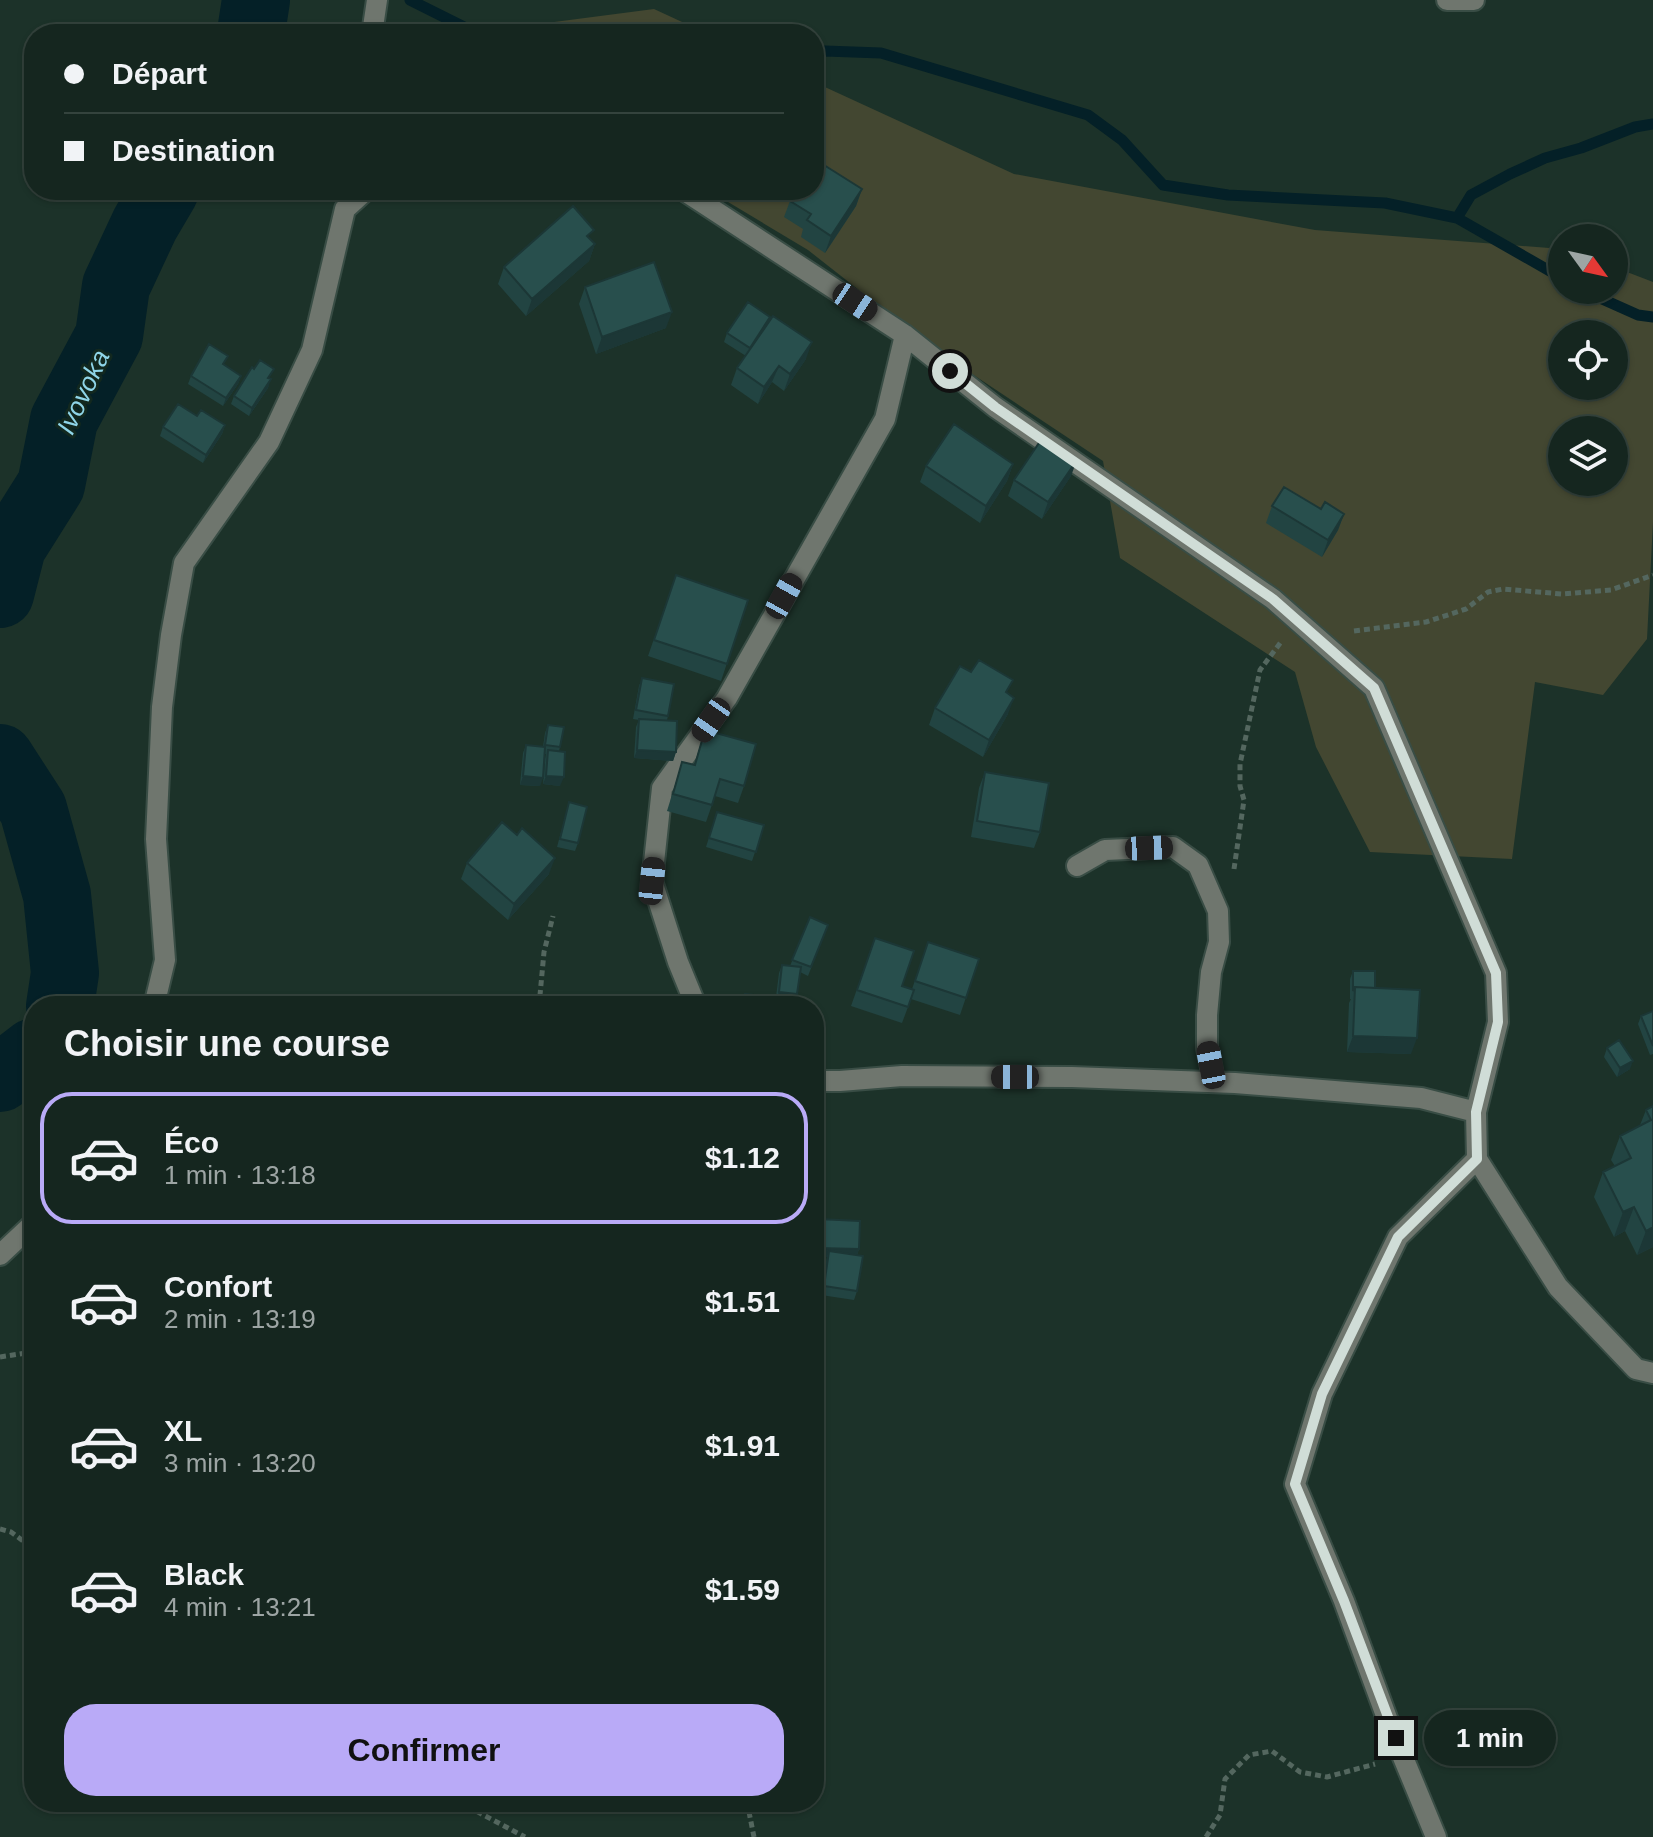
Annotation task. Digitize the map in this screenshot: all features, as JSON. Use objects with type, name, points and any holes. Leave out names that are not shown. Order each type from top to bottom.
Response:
[{"type":"street","points":[[373,24],[377,0]]},
{"type":"street","points":[[1447,0],[1474,0]]},
{"type":"street","points":[[156,996],[165,960],[156,839],[162,707],[184,563],[269,442],[312,350],[347,200]]},
{"type":"street","points":[[698,200],[905,335],[995,407],[1273,599],[1374,688],[1496,973],[1498,1022],[1476,1112],[1477,1159],[1558,1287],[1636,1369],[1653,1373]]},
{"type":"street","points":[[692,996],[652,881],[662,788],[727,698],[885,419],[905,335]]},
{"type":"street","points":[[1077,866],[1105,850],[1173,847],[1198,865],[1218,911],[1219,942],[1211,972],[1207,1015],[1207,1048],[1214,1082]]},
{"type":"street","points":[[824,1081],[917,1076],[1214,1082],[1421,1098],[1476,1112]]},
{"type":"street","points":[[1436,1837],[1295,1484],[1322,1394],[1398,1237],[1477,1159]]},
{"type":"street","points":[[0,1255],[24,1232]]},
{"type":"path","points":[[540,996],[544,952],[553,916]]},
{"type":"path","points":[[0,1357],[24,1353]]},
{"type":"path","points":[[0,1529],[11,1532],[24,1542]]},
{"type":"path","points":[[1206,1837],[1220,1815],[1225,1779],[1249,1755],[1272,1751],[1300,1772],[1327,1777],[1403,1755]]},
{"type":"path","points":[[478,1812],[525,1837]]},
{"type":"path","points":[[749,1812],[754,1837]]},
{"type":"green space","points":[[654,9],[686,24],[539,24]]},
{"type":"green space","points":[[824,87],[1014,174],[1315,230],[1548,248],[1548,304],[1628,304],[1628,272],[1653,282],[1653,522],[1647,639],[1603,695],[1535,682],[1512,859],[1370,852],[1316,747],[1295,672],[1120,558],[1103,461],[930,346],[808,250],[725,200],[824,200]]},
{"type":"building","points":[[824,165],[862,189],[831,236],[807,220],[811,214],[790,201],[824,200]]},
{"type":"building","points":[[573,206],[594,230],[587,236],[595,244],[532,299],[504,267]]},
{"type":"building","points":[[654,262],[672,312],[602,337],[585,287]]},
{"type":"building","points":[[748,302],[770,317],[750,348],[727,333]]},
{"type":"building","points":[[773,316],[812,342],[790,374],[779,366],[764,387],[737,368]]},
{"type":"building","points":[[209,344],[228,356],[223,364],[241,376],[226,398],[191,376]]},
{"type":"building","points":[[260,360],[274,369],[252,408],[234,396]]},
{"type":"building","points":[[178,404],[197,416],[201,410],[225,425],[206,455],[163,427]]},
{"type":"building","points":[[954,424],[1013,464],[986,506],[926,466]]},
{"type":"building","points":[[1043,437],[1077,460],[1048,502],[1014,480]]},
{"type":"building","points":[[1284,487],[1321,509],[1325,502],[1344,514],[1328,540],[1272,506]]},
{"type":"building","points":[[676,575],[748,600],[727,664],[654,640]]},
{"type":"building","points":[[979,660],[1013,680],[1006,692],[1014,698],[989,740],[935,708],[960,666],[971,672]]},
{"type":"building","points":[[642,678],[674,684],[668,716],[636,710]]},
{"type":"building","points":[[639,719],[677,721],[676,752],[637,750]]},
{"type":"building","points":[[548,725],[564,727],[560,747],[545,745]]},
{"type":"building","points":[[705,730],[756,744],[744,786],[720,779],[712,805],[673,794],[682,762],[695,765]]},
{"type":"building","points":[[526,745],[545,747],[543,778],[523,776]]},
{"type":"building","points":[[548,750],[565,752],[564,777],[546,776]]},
{"type":"building","points":[[985,772],[1049,783],[1040,832],[977,821]]},
{"type":"building","points":[[569,802],[587,807],[578,843],[560,839]]},
{"type":"building","points":[[717,812],[764,825],[756,852],[709,838]]},
{"type":"building","points":[[502,822],[517,835],[522,828],[555,858],[514,904],[467,863]]},
{"type":"building","points":[[810,917],[828,925],[811,967],[792,960]]},
{"type":"building","points":[[875,938],[914,951],[902,986],[914,990],[908,1007],[857,990]]},
{"type":"building","points":[[928,942],[979,959],[966,998],[915,981]]},
{"type":"building","points":[[782,965],[801,967],[797,994],[779,992]]},
{"type":"building","points":[[1353,971],[1375,971],[1375,988],[1355,987],[1353,991]]},
{"type":"building","points":[[1355,987],[1420,990],[1417,1038],[1353,1036]]},
{"type":"building","points":[[1653,1011],[1653,1046],[1641,1016]]},
{"type":"building","points":[[1619,1040],[1633,1061],[1620,1068],[1607,1048]]},
{"type":"building","points":[[1653,1106],[1653,1227],[1646,1231],[1634,1207],[1623,1212],[1603,1172],[1631,1158],[1620,1136],[1651,1120],[1646,1110]]},
{"type":"building","points":[[824,1219],[860,1221],[859,1249],[824,1248]]},
{"type":"building","points":[[829,1251],[863,1256],[857,1291],[824,1286]]},
{"type":"waterway","name":"Ivovoka","points":[[252,24],[256,0]]},
{"type":"waterway","points":[[410,0],[458,24]]},
{"type":"waterway","points":[[824,51],[881,53],[1088,115],[1122,140],[1163,185],[1228,195],[1385,203],[1457,218],[1548,270]]},
{"type":"waterway","points":[[1457,218],[1471,195],[1510,174],[1545,158],[1635,127],[1653,124]]},
{"type":"waterway","name":"Ivovoka","points":[[0,594],[12,547],[51,485],[64,420],[109,336],[116,286],[159,200]]},
{"type":"waterway","points":[[1613,304],[1638,315],[1653,317]]},
{"type":"waterway","name":"Ivovoka","points":[[0,758],[33,809],[57,895],[65,973],[62,996]]},
{"type":"waterway","name":"Ivovoka","points":[[0,1078],[24,1060]]},
{"type":"route","points":[[950,371],[995,407],[1273,599],[1374,688],[1496,973],[1498,1022],[1476,1112],[1477,1159],[1398,1237],[1322,1394],[1295,1484],[1396,1738]]}]
